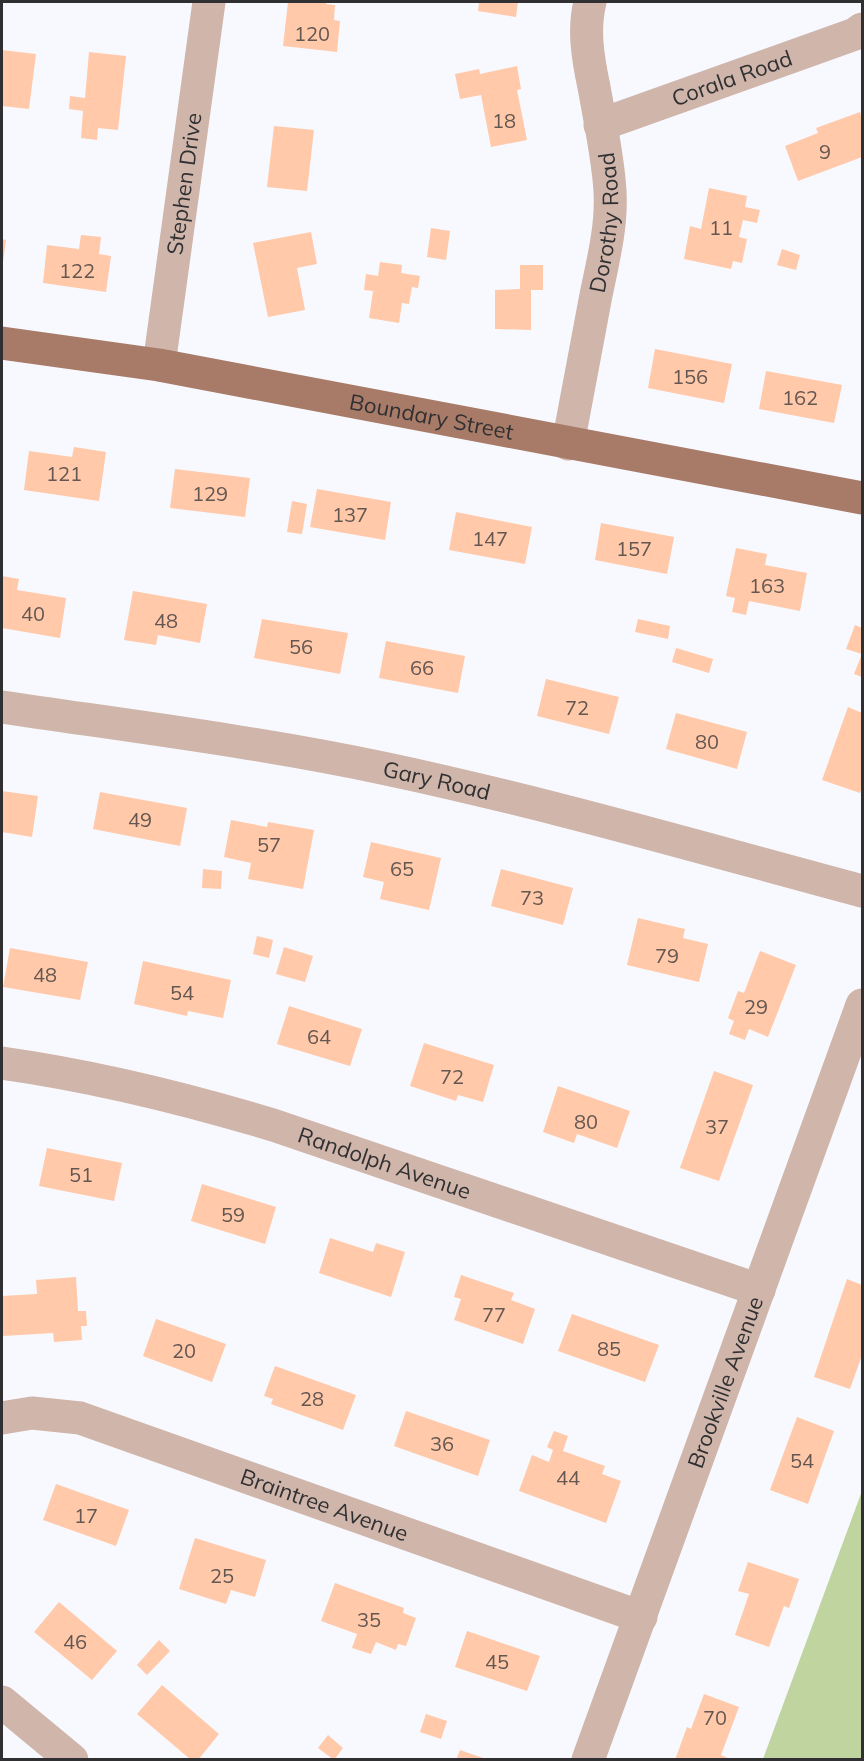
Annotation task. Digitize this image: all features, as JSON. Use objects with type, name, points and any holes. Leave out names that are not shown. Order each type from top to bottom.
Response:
[{"type":"main road","name":"Boundary Street","points":[[2,343],[159,365],[862,498]]},
{"type":"street","name":"Stephen Drive","points":[[159,365],[208,2]]},
{"type":"street","name":"Dorothy Road","points":[[568,444],[610,212],[610,189],[588,59],[586,36],[590,2]]},
{"type":"street","name":"Corala Road","points":[[600,125],[844,38],[862,29]]},
{"type":"street","name":"Gary Road","points":[[2,707],[296,752],[386,769],[488,792],[862,891]]},
{"type":"street","name":"Brookville Avenue","points":[[588,1760],[862,1005]]},
{"type":"street","name":"Randolph Avenue","points":[[2,1063],[126,1085],[202,1104],[284,1129],[759,1290]]},
{"type":"street","name":"Braintree Avenue","points":[[2,1418],[32,1413],[80,1418],[641,1617]]},
{"type":"street","points":[[2,1702],[72,1760]]},
{"type":"green space","points":[[862,1491],[862,1759],[763,1759]]},
{"type":"building","points":[[288,2],[326,2],[326,4],[335,5],[334,20],[340,21],[337,52],[283,46]]},
{"type":"building","points":[[479,2],[518,2],[516,17],[478,11]]},
{"type":"building","points":[[2,50],[36,54],[29,109],[2,106]]},
{"type":"building","points":[[89,52],[126,56],[118,130],[98,128],[97,140],[81,138],[83,111],[69,109],[70,96],[85,98]]},
{"type":"building","points":[[517,66],[521,89],[517,90],[527,140],[491,147],[481,95],[460,99],[455,74],[479,69],[480,74]]},
{"type":"building","points":[[860,112],[862,157],[798,181],[785,146],[818,133],[816,128]]},
{"type":"building","points":[[274,126],[314,130],[307,191],[267,187]]},
{"type":"building","points":[[709,188],[747,196],[745,207],[760,210],[757,223],[743,220],[739,237],[747,239],[742,263],[733,261],[731,269],[684,259],[690,226],[701,229]]},
{"type":"building","points":[[431,228],[450,231],[446,260],[427,257]]},
{"type":"building","points":[[311,232],[317,264],[297,268],[305,310],[268,317],[253,243]]},
{"type":"building","points":[[81,235],[101,237],[99,254],[111,256],[106,292],[43,283],[47,245],[79,249]]},
{"type":"building","points":[[2,239],[6,240],[3,262],[2,262]]},
{"type":"building","points":[[782,249],[800,255],[796,270],[777,265]]},
{"type":"building","points":[[380,262],[402,265],[401,273],[420,276],[418,288],[412,287],[409,304],[402,303],[399,323],[369,318],[373,291],[364,290],[366,274],[378,276]]},
{"type":"building","points":[[520,265],[543,265],[543,290],[531,290],[531,330],[495,329],[495,290],[520,289]]},
{"type":"building","points":[[655,349],[732,364],[724,403],[648,388]]},
{"type":"building","points":[[766,371],[842,385],[834,423],[759,409]]},
{"type":"building","points":[[74,447],[106,452],[99,501],[24,490],[29,451],[72,457]]},
{"type":"building","points":[[175,469],[250,478],[245,517],[170,508]]},
{"type":"building","points":[[317,489],[391,502],[385,540],[310,527]]},
{"type":"building","points":[[292,501],[307,504],[302,534],[287,532]]},
{"type":"building","points":[[456,512],[532,527],[525,564],[449,550]]},
{"type":"building","points":[[601,523],[674,537],[667,574],[595,560]]},
{"type":"building","points":[[736,548],[767,554],[765,565],[807,573],[800,611],[749,601],[746,615],[732,612],[735,598],[726,596]]},
{"type":"building","points":[[2,576],[19,579],[17,590],[66,598],[60,638],[2,628]]},
{"type":"building","points":[[133,591],[207,604],[200,643],[158,635],[156,645],[124,640]]},
{"type":"building","points":[[262,619],[348,633],[340,674],[254,658]]},
{"type":"building","points":[[638,619],[670,626],[668,639],[635,632]]},
{"type":"building","points":[[855,625],[862,628],[862,654],[846,649]]},
{"type":"building","points":[[386,641],[465,656],[458,693],[379,678]]},
{"type":"building","points":[[676,648],[713,659],[709,673],[672,662]]},
{"type":"building","points":[[862,654],[862,677],[854,674]]},
{"type":"building","points":[[546,679],[619,697],[609,734],[537,716]]},
{"type":"building","points":[[848,707],[862,713],[862,787],[860,793],[822,780]]},
{"type":"building","points":[[676,713],[747,732],[737,769],[666,749]]},
{"type":"building","points":[[2,791],[38,796],[32,837],[2,832]]},
{"type":"building","points":[[100,792],[187,808],[180,846],[93,829]]},
{"type":"building","points":[[231,820],[267,827],[268,822],[314,830],[303,889],[248,879],[251,863],[224,857]]},
{"type":"building","points":[[371,842],[441,858],[429,910],[380,899],[384,882],[363,877]]},
{"type":"building","points":[[203,869],[222,871],[221,889],[202,888]]},
{"type":"building","points":[[501,869],[573,888],[563,925],[491,906]]},
{"type":"building","points":[[638,918],[685,929],[683,938],[708,944],[699,982],[627,965]]},
{"type":"building","points":[[257,936],[273,940],[269,958],[253,954]]},
{"type":"building","points":[[284,947],[313,956],[305,982],[276,974]]},
{"type":"building","points":[[10,948],[88,962],[80,1000],[3,987]]},
{"type":"building","points":[[760,951],[796,965],[768,1037],[749,1029],[745,1040],[729,1034],[734,1021],[728,1018],[738,991],[744,993]]},
{"type":"building","points":[[143,961],[231,980],[223,1018],[188,1011],[187,1016],[134,1004]]},
{"type":"building","points":[[289,1006],[362,1029],[350,1066],[277,1044]]},
{"type":"building","points":[[424,1043],[494,1065],[483,1102],[458,1095],[456,1101],[410,1086]]},
{"type":"building","points":[[714,1071],[753,1085],[719,1181],[680,1168]]},
{"type":"building","points":[[558,1086],[630,1111],[617,1148],[577,1134],[574,1143],[543,1132]]},
{"type":"building","points":[[47,1148],[122,1163],[114,1201],[39,1186]]},
{"type":"building","points":[[202,1184],[276,1207],[265,1244],[191,1221]]},
{"type":"building","points":[[330,1238],[373,1252],[376,1243],[405,1252],[391,1297],[319,1273]]},
{"type":"building","points":[[461,1275],[514,1293],[511,1300],[535,1309],[523,1344],[454,1320],[461,1299],[454,1297]]},
{"type":"building","points":[[76,1277],[78,1311],[86,1311],[87,1326],[81,1326],[82,1340],[54,1342],[53,1333],[3,1336],[2,1296],[37,1294],[36,1280]]},
{"type":"building","points":[[847,1279],[862,1285],[862,1355],[850,1389],[814,1377]]},
{"type":"building","points":[[572,1314],[659,1345],[645,1382],[558,1351]]},
{"type":"building","points":[[156,1319],[226,1344],[212,1382],[143,1356]]},
{"type":"building","points":[[275,1366],[356,1395],[343,1430],[271,1404],[273,1399],[264,1396]]},
{"type":"building","points":[[406,1411],[490,1440],[478,1476],[394,1446]]},
{"type":"building","points":[[797,1417],[834,1431],[808,1504],[770,1490]]},
{"type":"building","points":[[554,1431],[568,1436],[563,1451],[605,1466],[602,1474],[621,1481],[606,1523],[519,1491],[532,1455],[549,1462],[553,1450],[547,1447]]},
{"type":"building","points":[[56,1484],[129,1510],[116,1546],[43,1520]]},
{"type":"building","points":[[195,1538],[266,1560],[255,1597],[231,1590],[226,1604],[179,1589]]},
{"type":"building","points":[[748,1562],[799,1579],[789,1608],[784,1606],[769,1647],[735,1635],[749,1594],[738,1591]]},
{"type":"building","points":[[335,1583],[404,1608],[403,1613],[416,1618],[406,1646],[398,1644],[396,1650],[376,1642],[371,1654],[352,1648],[357,1634],[321,1621]]},
{"type":"building","points":[[59,1602],[117,1651],[92,1680],[34,1632]]},
{"type":"building","points":[[467,1631],[540,1656],[527,1691],[455,1667]]},
{"type":"building","points":[[159,1640],[170,1651],[147,1675],[137,1665]]},
{"type":"building","points":[[162,1685],[219,1734],[198,1760],[191,1760],[137,1714]]},
{"type":"building","points":[[704,1694],[739,1707],[721,1755],[732,1760],[675,1760],[687,1727],[691,1729]]},
{"type":"building","points":[[426,1714],[447,1721],[441,1739],[420,1732]]},
{"type":"building","points":[[328,1735],[343,1748],[334,1760],[318,1748]]},
{"type":"building","points":[[460,1750],[486,1759],[486,1760],[456,1760]]}]
